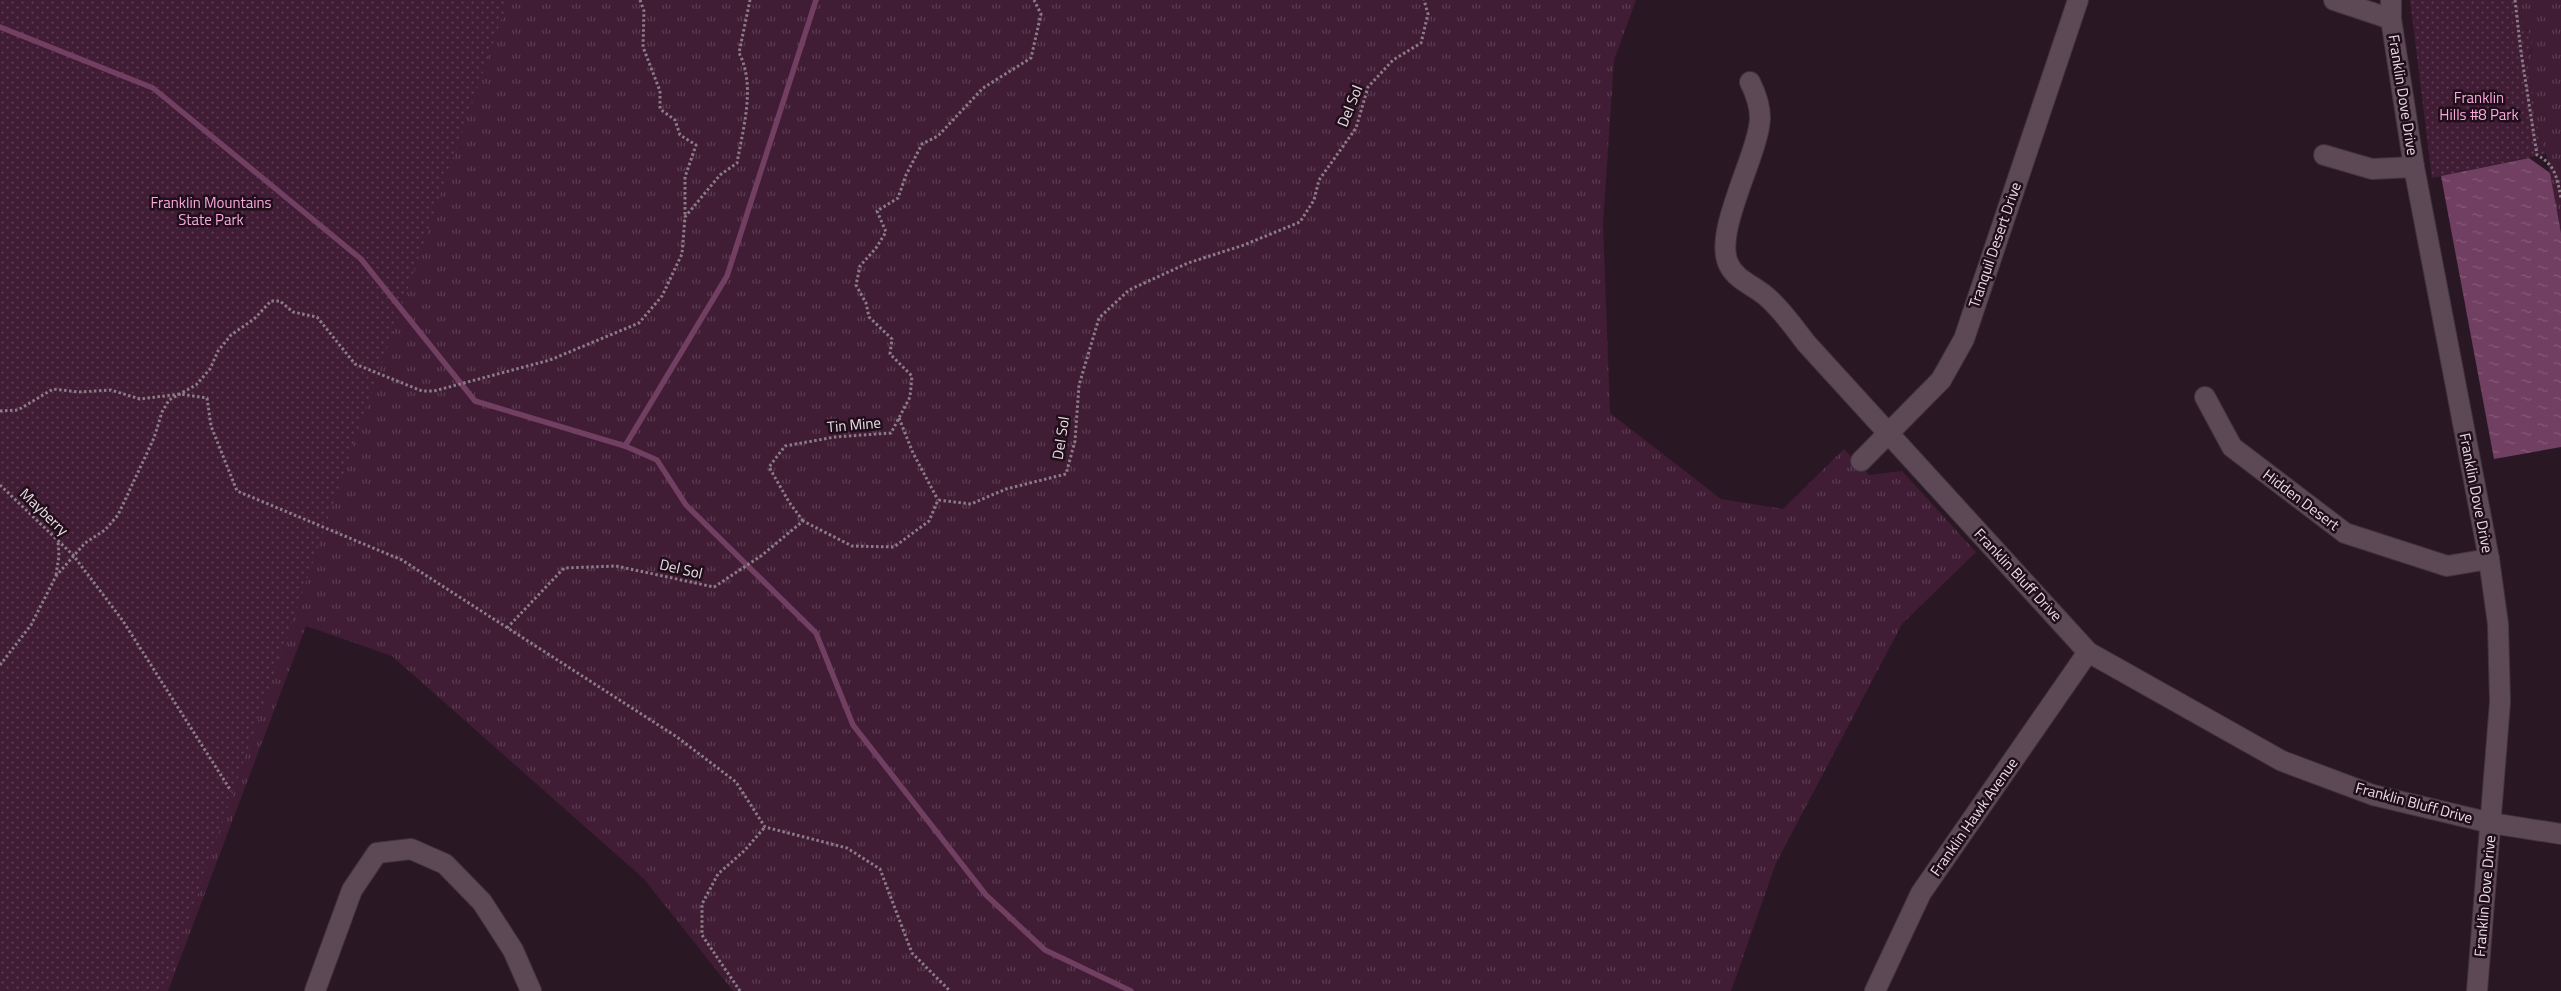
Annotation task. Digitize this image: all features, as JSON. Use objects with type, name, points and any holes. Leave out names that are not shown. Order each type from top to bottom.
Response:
[{"type":"street","name":"Tranquil Desert Drive","points":[[1861,461],[1941,380],[1964,339],[2078,0]]},
{"type":"street","points":[[2334,0],[2391,10]]},
{"type":"street","name":"Franklin Dove Drive","points":[[2391,10],[2414,167],[2489,559],[2498,624],[2500,702],[2478,991]]},
{"type":"street","name":"Franklin Bluff Drive","points":[[1750,82],[1757,98],[1760,120],[1733,208],[1727,237],[1726,254],[1729,266],[1745,282],[1768,298],[2088,652],[2282,761],[2373,795],[2491,823],[2561,834]]},
{"type":"street","points":[[2324,155],[2372,169],[2414,167]]},
{"type":"street","name":"Hidden Desert","points":[[2205,397],[2232,447],[2345,532],[2447,566],[2489,559]]},
{"type":"street","name":"Franklin Hawk Avenue","points":[[1875,991],[1921,893],[2088,652]]},
{"type":"street","points":[[315,991],[352,890],[377,853],[412,849],[445,864],[482,902],[513,950],[531,991]]},
{"type":"path","points":[[0,665],[31,624],[56,576],[73,555],[105,530],[118,515],[154,438],[162,412],[169,400],[196,385],[210,370],[218,352],[231,336],[254,319],[271,300],[280,301],[293,312],[317,317],[355,364],[422,390],[434,391],[550,360],[640,323],[662,296],[682,254],[685,217],[685,177],[696,145],[680,135],[675,120],[660,109],[660,91],[643,46],[644,11],[640,0]]},
{"type":"path","points":[[685,217],[720,175],[737,163],[746,102],[746,67],[739,54],[750,0]]},
{"type":"path","name":"Tin Mine","points":[[804,520],[789,502],[769,467],[785,446],[835,437],[891,433],[910,397],[912,376],[890,354],[892,339],[868,317],[866,303],[856,285],[860,266],[876,248],[886,232],[877,211],[898,198],[906,175],[922,144],[938,136],[983,88],[1031,58],[1041,14],[1034,0]]},
{"type":"path","name":"Del Sol","points":[[938,500],[971,504],[1006,489],[1066,474],[1075,441],[1079,385],[1099,318],[1129,290],[1188,263],[1244,245],[1300,222],[1314,200],[1319,180],[1356,128],[1368,87],[1393,60],[1420,43],[1428,14],[1424,0]]},
{"type":"path","points":[[2515,0],[2520,52],[2537,155],[2546,160],[2556,172],[2561,198]]},
{"type":"path","points":[[0,411],[18,410],[53,389],[79,392],[111,390],[140,399],[180,394],[207,398],[211,426],[237,491],[402,560],[677,737],[736,782],[765,827],[847,848],[880,870],[912,954],[950,991]]},
{"type":"path","points":[[804,520],[852,546],[894,547],[929,521],[938,500],[913,453],[899,418]]},
{"type":"path","name":"Mayberry","points":[[0,485],[73,555],[123,621],[231,791]]},
{"type":"path","name":"Del Sol","points":[[507,628],[564,568],[616,566],[714,587],[761,556],[804,520]]},
{"type":"path","points":[[56,576],[59,556],[58,541]]},
{"type":"path","points":[[740,991],[702,935],[702,904],[718,874],[744,851],[765,827]]},
{"type":"green space","points":[[0,0],[1636,0],[1614,60],[1603,223],[1610,413],[1721,499],[1783,509],[1844,449],[1869,475],[1902,471],[1976,552],[1902,624],[1776,863],[1731,991],[733,991],[644,879],[392,656],[306,626],[168,991],[0,991]]},
{"type":"green space","name":"Franklin Mountains State Park","points":[[0,0],[508,0],[164,991],[0,991]]},
{"type":"green space","name":"Franklin Hills #8 Park","points":[[2410,0],[2521,0],[2522,26],[2529,33],[2532,40],[2527,57],[2539,135],[2546,154],[2432,178]]},
{"type":"green space","points":[[2521,0],[2561,0],[2561,233],[2546,154],[2539,135],[2527,57],[2532,50],[2528,30],[2522,26]]},
{"type":"water","points":[[2529,158],[2550,173],[2561,233],[2561,447],[2494,459],[2441,176]]},
{"type":"waterway","points":[[625,446],[727,276],[816,0]]},
{"type":"waterway","points":[[0,27],[153,88],[361,259],[475,401],[625,446],[657,460],[686,505],[816,633],[853,725],[986,895],[1045,950],[1131,991]]}]
